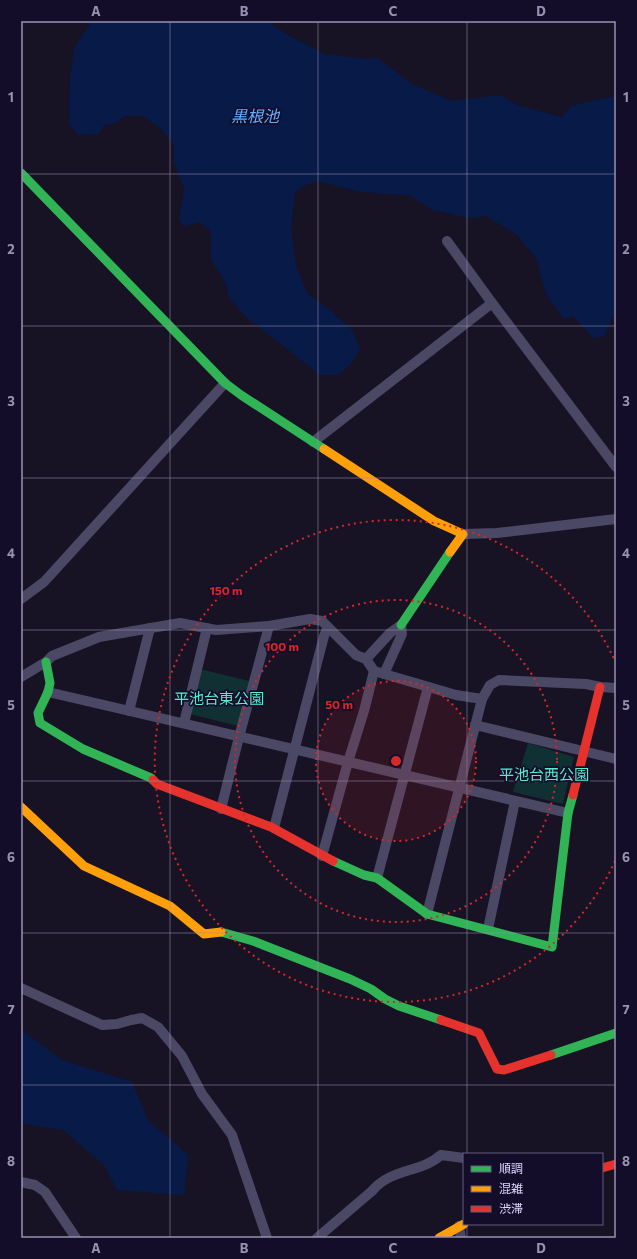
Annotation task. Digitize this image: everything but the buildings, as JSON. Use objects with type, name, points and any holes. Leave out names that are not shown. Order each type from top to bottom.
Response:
[{"type":"street","points":[[21,173],[225,383],[434,521],[463,534],[497,533],[616,518]]},
{"type":"street","points":[[447,241],[492,303],[616,466]]},
{"type":"street","points":[[313,442],[492,303]]},
{"type":"street","points":[[21,598],[44,582],[225,383]]},
{"type":"street","points":[[366,659],[390,633],[401,625],[463,534]]},
{"type":"street","points":[[21,677],[46,662],[52,656],[99,637],[180,623],[216,630],[269,626],[310,619],[322,621],[356,655],[366,659],[374,671],[456,695],[482,699]]},
{"type":"street","points":[[384,674],[402,634],[401,625]]},
{"type":"street","points":[[221,809],[269,626]]},
{"type":"street","points":[[274,828],[324,636],[328,627]]},
{"type":"street","points":[[129,711],[150,628]]},
{"type":"street","points":[[184,723],[207,628]]},
{"type":"street","points":[[46,662],[50,683],[48,692],[38,713],[40,723],[83,749],[151,778],[157,784],[274,828],[322,856],[364,875],[377,878],[427,914],[552,947],[568,813],[600,687]]},
{"type":"street","points":[[322,856],[374,671]]},
{"type":"street","points":[[427,914],[482,699],[490,685],[499,680],[586,684],[616,688]]},
{"type":"street","points":[[377,878],[428,687]]},
{"type":"street","points":[[48,692],[568,813]]},
{"type":"street","points":[[475,725],[616,759]]},
{"type":"street","points":[[488,929],[515,801]]},
{"type":"street","points":[[21,807],[84,866],[170,906],[204,934],[222,932],[253,941],[350,979],[371,989],[385,999],[399,1006],[479,1033],[497,1069],[504,1070],[534,1062],[615,1036]]},
{"type":"street","points":[[21,988],[102,1025],[117,1024],[142,1018],[158,1027],[182,1056],[202,1094],[232,1135],[267,1238]]},
{"type":"street","points":[[317,1238],[372,1191],[379,1183],[390,1176],[432,1162],[441,1155],[463,1158]]},
{"type":"street","points":[[603,1168],[616,1164]]},
{"type":"street","points":[[21,1182],[35,1185],[45,1192],[76,1238]]},
{"type":"street","points":[[439,1238],[462,1225],[462,1238]]},
{"type":"green space","name":"平池台東公園","points":[[200,669],[249,681],[238,726],[190,714]]},
{"type":"green space","name":"平池台西公園","points":[[528,743],[574,757],[563,804],[513,792]]},
{"type":"water","name":"黒根池","points":[[92,21],[267,21],[290,36],[325,54],[364,59],[377,58],[414,85],[452,101],[500,95],[517,105],[562,117],[571,106],[616,96],[616,309],[605,336],[593,338],[573,316],[564,319],[546,294],[536,258],[517,235],[486,216],[470,218],[455,215],[432,210],[409,195],[361,192],[317,181],[306,185],[295,192],[291,227],[295,262],[307,293],[332,312],[353,331],[360,350],[350,365],[338,375],[320,375],[246,317],[229,298],[226,284],[211,260],[211,231],[199,222],[185,226],[179,220],[184,188],[174,163],[174,145],[160,128],[143,116],[125,116],[114,124],[104,125],[99,134],[79,135],[69,125],[70,79],[74,48]]},
{"type":"water","points":[[21,1030],[62,1060],[132,1082],[148,1120],[188,1155],[184,1195],[117,1190],[104,1165],[63,1130],[21,1123]]},
{"type":"traffic: fast","points":[[21,173],[225,383],[324,449]]},
{"type":"traffic: fast","points":[[401,625],[450,552]]},
{"type":"traffic: fast","points":[[46,662],[50,683],[48,692],[38,713],[40,723],[83,749],[153,780]]},
{"type":"traffic: fast","points":[[333,861],[364,875],[377,878],[427,914],[552,947],[568,813],[573,795]]},
{"type":"traffic: fast","points":[[221,932],[253,941],[350,979],[371,989],[385,999],[399,1006],[441,1020]]},
{"type":"traffic: fast","points":[[551,1055],[616,1033]]},
{"type":"traffic: slow","points":[[324,449],[434,521],[463,534],[450,552]]},
{"type":"traffic: slow","points":[[21,807],[84,866],[170,906],[204,934],[221,932]]},
{"type":"traffic: slow","points":[[439,1238],[463,1225]]},
{"type":"traffic: jam","points":[[573,795],[600,687]]},
{"type":"traffic: jam","points":[[153,780],[157,784],[271,827],[333,861]]},
{"type":"traffic: jam","points":[[441,1020],[479,1033],[497,1069],[504,1070],[551,1055]]},
{"type":"traffic: jam","points":[[603,1168],[616,1164]]}]
